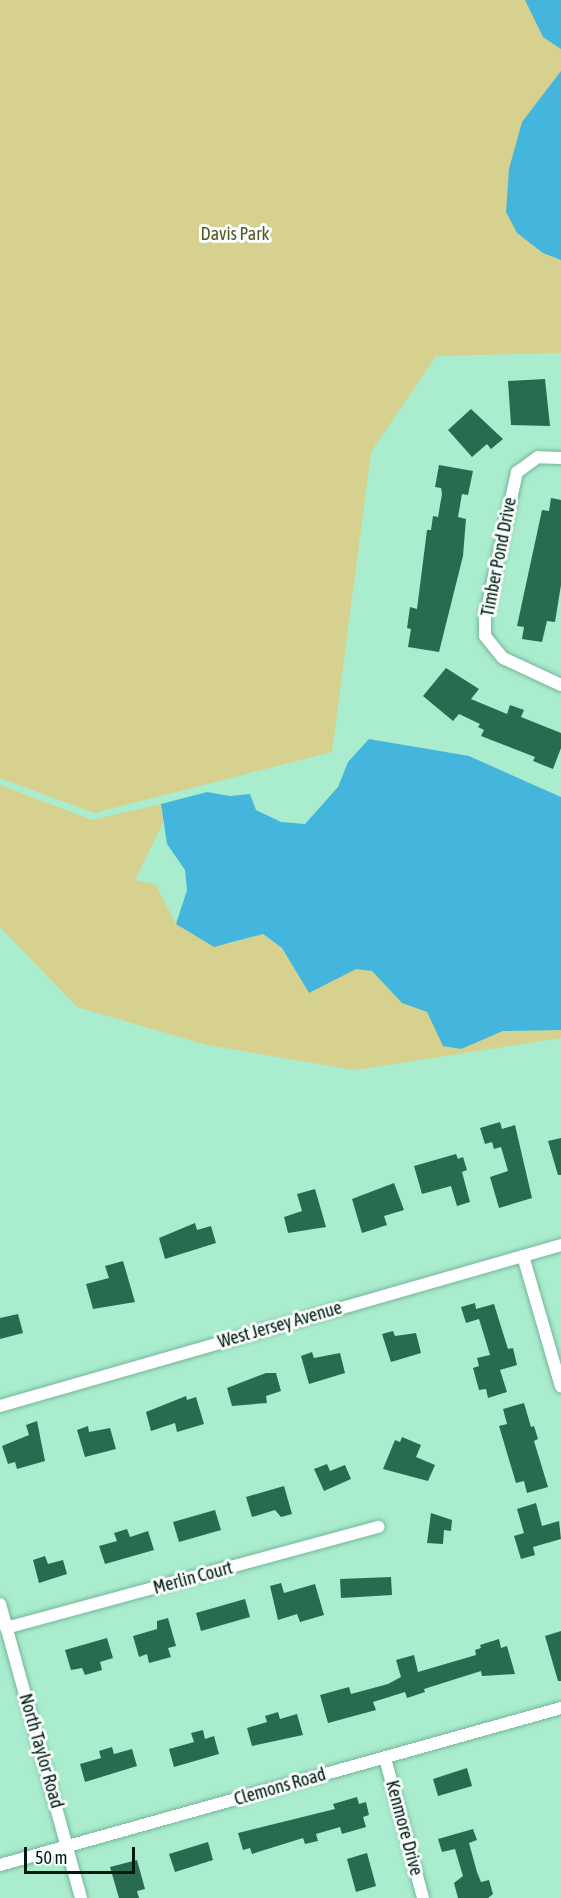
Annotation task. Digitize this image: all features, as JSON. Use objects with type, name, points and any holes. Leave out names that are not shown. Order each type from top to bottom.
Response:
[{"type":"street","name":"Timber Pond Drive","points":[[561,458],[538,457],[516,472],[485,617],[485,636],[503,658],[561,685]]},
{"type":"street","name":"West Jersey Avenue","points":[[0,1406],[561,1245]]},
{"type":"street","points":[[523,1256],[561,1387]]},
{"type":"street","name":"Merlin Court","points":[[6,1628],[379,1527]]},
{"type":"street","name":"North Taylor Road","points":[[0,1604],[81,1898]]},
{"type":"street","name":"Clemons Road","points":[[0,1865],[561,1708]]},
{"type":"street","name":"Kenmore Drive","points":[[385,1758],[423,1898]]},
{"type":"green space","name":"Davis Park","points":[[0,0],[561,0],[561,353],[436,356],[371,452],[332,752],[94,813],[0,778]]},
{"type":"green space","points":[[0,785],[92,820],[161,804],[163,823],[135,880],[156,885],[176,924],[229,944],[262,934],[282,948],[309,993],[356,968],[372,971],[402,1003],[427,1012],[444,1046],[461,1049],[503,1031],[561,1030],[561,1038],[355,1070],[207,1045],[77,1007],[0,927]]},
{"type":"water","points":[[525,0],[561,0],[561,49],[543,37]]},
{"type":"water","points":[[561,71],[561,260],[543,253],[517,233],[506,212],[509,169],[522,122]]},
{"type":"water","points":[[369,739],[469,756],[561,797],[561,1030],[503,1031],[461,1049],[443,1046],[427,1012],[402,1003],[372,971],[356,969],[309,993],[282,948],[263,934],[214,947],[176,924],[187,890],[185,870],[167,844],[161,804],[207,792],[230,796],[250,794],[256,810],[281,822],[305,824],[338,787],[348,762]]},
{"type":"building","points":[[545,379],[550,426],[511,425],[508,381]]},
{"type":"building","points":[[471,409],[503,439],[491,449],[487,444],[472,457],[448,430]]},
{"type":"building","points":[[439,465],[473,471],[468,495],[462,494],[458,517],[466,519],[463,556],[439,652],[408,647],[411,629],[407,628],[410,607],[417,609],[427,530],[431,530],[433,516],[438,517],[442,494],[441,488],[435,487]]},
{"type":"building","points":[[551,498],[561,500],[561,585],[555,622],[547,621],[542,642],[522,639],[524,627],[517,626],[542,510],[549,511]]},
{"type":"building","points":[[446,668],[479,689],[471,699],[507,714],[510,705],[524,710],[521,717],[561,733],[561,748],[553,769],[533,761],[535,757],[481,736],[484,730],[478,727],[480,724],[459,714],[453,721],[423,696]]},
{"type":"building","points":[[500,1122],[502,1129],[515,1125],[532,1198],[499,1208],[490,1177],[508,1171],[501,1147],[494,1149],[492,1142],[485,1144],[480,1128]]},
{"type":"building","points":[[561,1138],[561,1175],[558,1175],[548,1141]]},
{"type":"building","points":[[456,1154],[458,1159],[463,1157],[467,1170],[462,1172],[470,1202],[457,1206],[451,1186],[422,1194],[414,1166]]},
{"type":"building","points":[[394,1183],[404,1210],[384,1216],[387,1225],[362,1233],[352,1199]]},
{"type":"building","points":[[315,1189],[326,1227],[288,1233],[284,1217],[302,1211],[297,1194]]},
{"type":"building","points":[[195,1223],[197,1230],[211,1226],[216,1243],[165,1259],[159,1238]]},
{"type":"building","points":[[123,1261],[135,1302],[93,1309],[86,1284],[109,1278],[105,1266]]},
{"type":"building","points":[[475,1303],[476,1309],[494,1304],[508,1349],[513,1348],[517,1365],[500,1370],[507,1392],[488,1398],[486,1389],[479,1390],[473,1368],[479,1366],[477,1358],[490,1355],[479,1319],[466,1323],[461,1307]]},
{"type":"building","points":[[18,1314],[23,1333],[0,1339],[0,1318]]},
{"type":"building","points":[[393,1331],[395,1336],[416,1333],[421,1353],[391,1362],[382,1334]]},
{"type":"building","points":[[312,1352],[314,1358],[340,1353],[345,1373],[309,1384],[301,1356]]},
{"type":"building","points":[[266,1373],[276,1373],[281,1391],[266,1396],[267,1403],[232,1406],[227,1388]]},
{"type":"building","points":[[186,1396],[187,1400],[196,1397],[204,1424],[177,1432],[175,1423],[151,1431],[146,1412]]},
{"type":"building","points":[[524,1403],[531,1427],[534,1426],[538,1439],[534,1441],[548,1487],[527,1493],[524,1481],[516,1483],[499,1426],[507,1424],[503,1409]]},
{"type":"building","points":[[37,1421],[45,1461],[17,1469],[15,1462],[8,1464],[2,1446],[29,1435],[26,1425]]},
{"type":"building","points":[[88,1426],[89,1432],[110,1428],[116,1449],[85,1457],[77,1430]]},
{"type":"building","points":[[402,1437],[421,1445],[416,1457],[435,1465],[428,1481],[383,1469],[395,1440],[400,1442]]},
{"type":"building","points":[[327,1464],[330,1471],[345,1465],[351,1479],[324,1491],[314,1469]]},
{"type":"building","points":[[284,1486],[292,1514],[281,1517],[275,1510],[252,1517],[246,1497]]},
{"type":"building","points":[[536,1503],[542,1526],[559,1521],[561,1539],[533,1547],[535,1555],[521,1559],[514,1536],[524,1533],[517,1509]]},
{"type":"building","points":[[215,1510],[221,1530],[179,1542],[173,1522]]},
{"type":"building","points":[[431,1513],[452,1520],[451,1531],[444,1530],[443,1544],[427,1543]]},
{"type":"building","points":[[127,1529],[130,1537],[148,1531],[154,1550],[105,1564],[99,1546],[117,1541],[114,1533]]},
{"type":"building","points":[[45,1556],[48,1564],[63,1560],[67,1574],[39,1583],[33,1560]]},
{"type":"building","points":[[391,1577],[392,1595],[341,1598],[340,1579]]},
{"type":"building","points":[[281,1583],[284,1593],[315,1584],[324,1615],[300,1622],[297,1614],[278,1620],[270,1586]]},
{"type":"building","points":[[245,1599],[250,1617],[201,1631],[196,1613]]},
{"type":"building","points":[[168,1618],[176,1646],[168,1648],[171,1657],[149,1663],[147,1654],[139,1657],[133,1636],[157,1629],[157,1621]]},
{"type":"building","points":[[561,1631],[561,1681],[558,1681],[545,1636]]},
{"type":"building","points":[[107,1638],[113,1658],[100,1662],[102,1670],[85,1675],[82,1668],[71,1670],[65,1650]]},
{"type":"building","points":[[499,1639],[501,1648],[507,1646],[515,1674],[482,1676],[481,1671],[424,1689],[425,1692],[407,1698],[405,1692],[373,1702],[376,1710],[328,1723],[320,1695],[349,1687],[351,1694],[388,1684],[401,1677],[396,1660],[414,1655],[418,1672],[476,1655],[475,1650],[481,1648],[480,1645]]},
{"type":"building","points":[[278,1712],[280,1719],[297,1714],[303,1735],[252,1746],[247,1728],[267,1722],[265,1716]]},
{"type":"building","points":[[203,1730],[205,1739],[214,1736],[219,1754],[174,1767],[169,1749],[194,1742],[191,1733]]},
{"type":"building","points":[[112,1747],[114,1754],[132,1749],[137,1766],[85,1782],[80,1764],[101,1758],[99,1751]]},
{"type":"building","points":[[467,1768],[472,1786],[438,1796],[433,1779]]},
{"type":"building","points":[[357,1797],[359,1804],[366,1802],[369,1815],[363,1817],[366,1827],[342,1834],[340,1827],[316,1834],[318,1841],[305,1844],[303,1838],[252,1854],[250,1848],[243,1850],[238,1833],[335,1809],[333,1804]]},
{"type":"building","points":[[473,1829],[477,1840],[469,1843],[477,1872],[481,1882],[489,1880],[493,1894],[488,1898],[458,1898],[454,1883],[463,1876],[455,1849],[442,1852],[438,1839]]},
{"type":"building","points":[[208,1842],[213,1860],[175,1872],[169,1854]]},
{"type":"building","points":[[367,1853],[376,1886],[356,1892],[347,1859]]},
{"type":"building","points":[[137,1860],[145,1889],[137,1891],[139,1898],[119,1898],[110,1867]]}]
